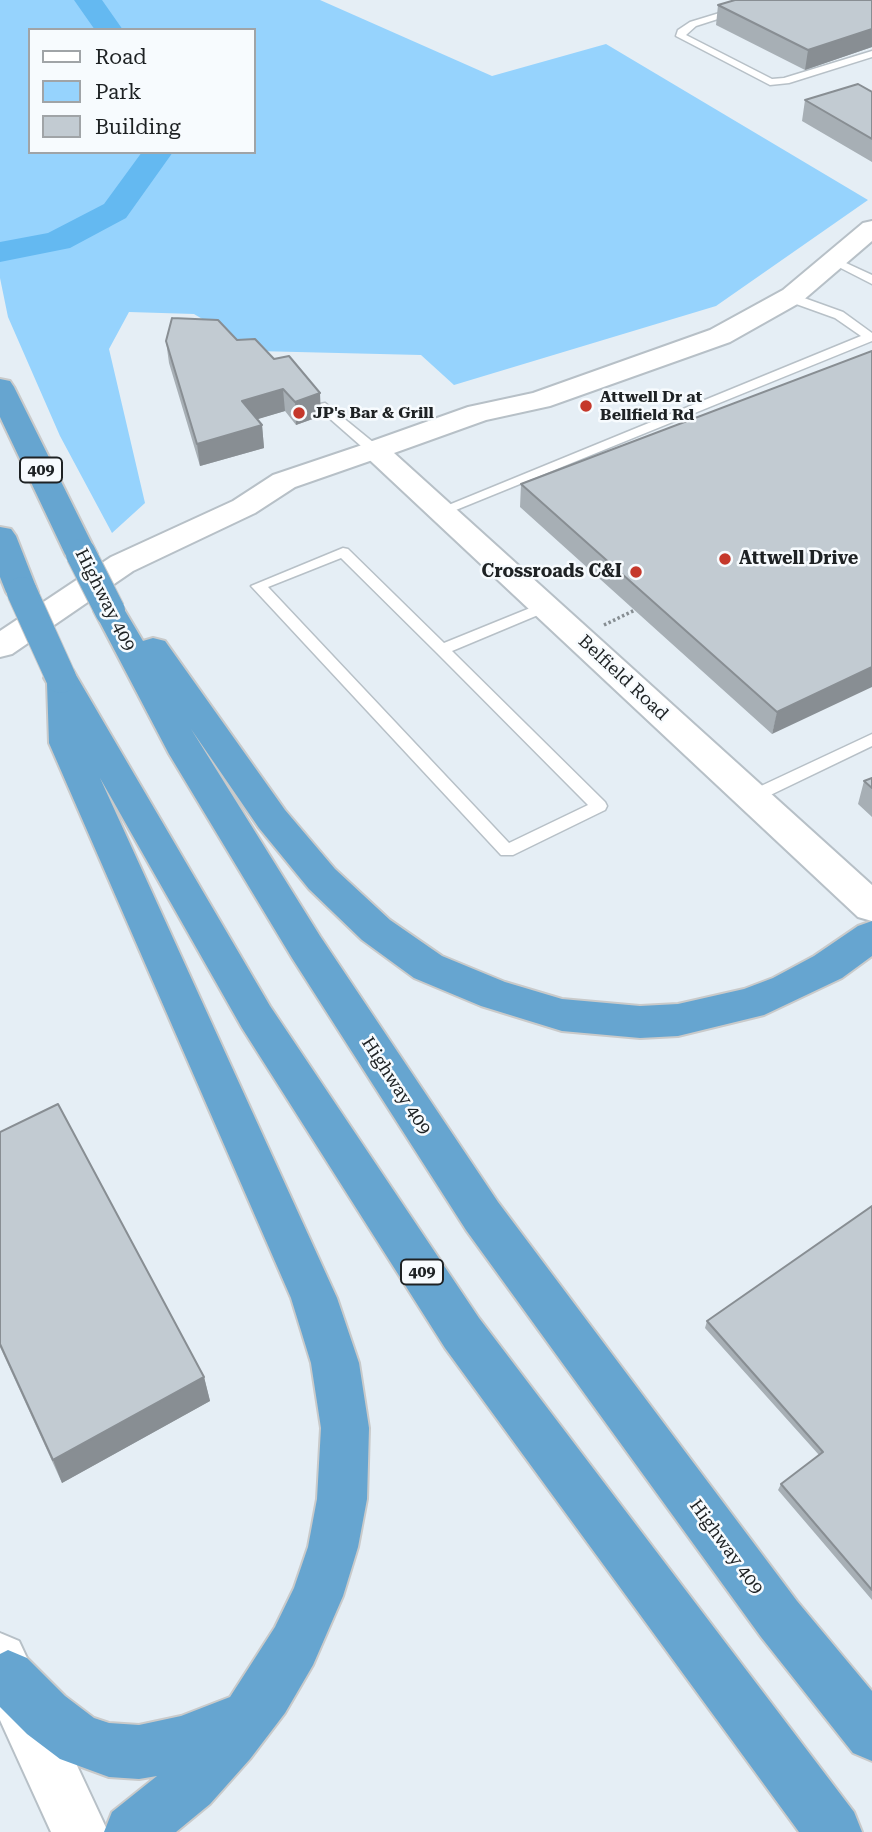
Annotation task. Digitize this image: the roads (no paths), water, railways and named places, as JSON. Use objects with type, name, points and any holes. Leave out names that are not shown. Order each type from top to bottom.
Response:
[{"type":"highway","name":"Highway 409","points":[[0,387],[110,611],[187,754],[292,925],[482,1216],[779,1619],[872,1734]]},
{"type":"highway","name":"409","points":[[0,536],[61,678],[256,1017],[462,1333],[834,1832]]},
{"type":"highway","points":[[110,611],[159,655],[272,819],[322,879],[376,930],[428,967],[495,995],[562,1015],[640,1021],[678,1020],[750,1004],[787,989],[828,967],[872,936]]},
{"type":"highway","points":[[61,678],[67,743],[314,1298],[340,1384],[345,1451],[342,1499],[332,1547],[317,1597],[294,1646],[266,1694],[231,1740],[197,1777],[132,1832]]},
{"type":"highway","points":[[4,1669],[46,1715],[79,1740],[109,1749],[139,1752],[181,1743],[217,1732],[248,1715]]},
{"type":"main road","points":[[0,646],[122,564],[244,507],[296,499],[383,457],[496,428],[540,400],[720,336],[789,297],[872,228]]},
{"type":"main road","name":"Belfield Road","points":[[383,457],[872,907]]},
{"type":"main road","points":[[4,1669],[80,1832]]},
{"type":"lane","points":[[772,0],[693,24],[681,32],[681,36],[770,82],[785,81],[872,54]]},
{"type":"lane","points":[[833,260],[872,280]]},
{"type":"lane","points":[[789,297],[839,315],[871,337]]},
{"type":"lane","points":[[440,511],[871,337]]},
{"type":"lane","points":[[325,407],[383,457]]},
{"type":"lane","points":[[343,552],[442,650],[599,806],[507,851],[258,586],[343,552]]},
{"type":"lane","points":[[442,650],[545,607]]},
{"type":"lane","points":[[752,796],[872,739]]},
{"type":"waterway","points":[[88,0],[108,28]]},
{"type":"waterway","points":[[0,252],[58,241],[115,211],[157,154]]},
{"type":"place","name":"Attwell Dr at Bellfield Rd","points":[[586,406]]},
{"type":"place","name":"JP's Bar & Grill","points":[[299,413]]},
{"type":"place","name":"Attwell Drive","points":[[725,559]]},
{"type":"place","name":"Crossroads C&I","points":[[636,572]]}]
